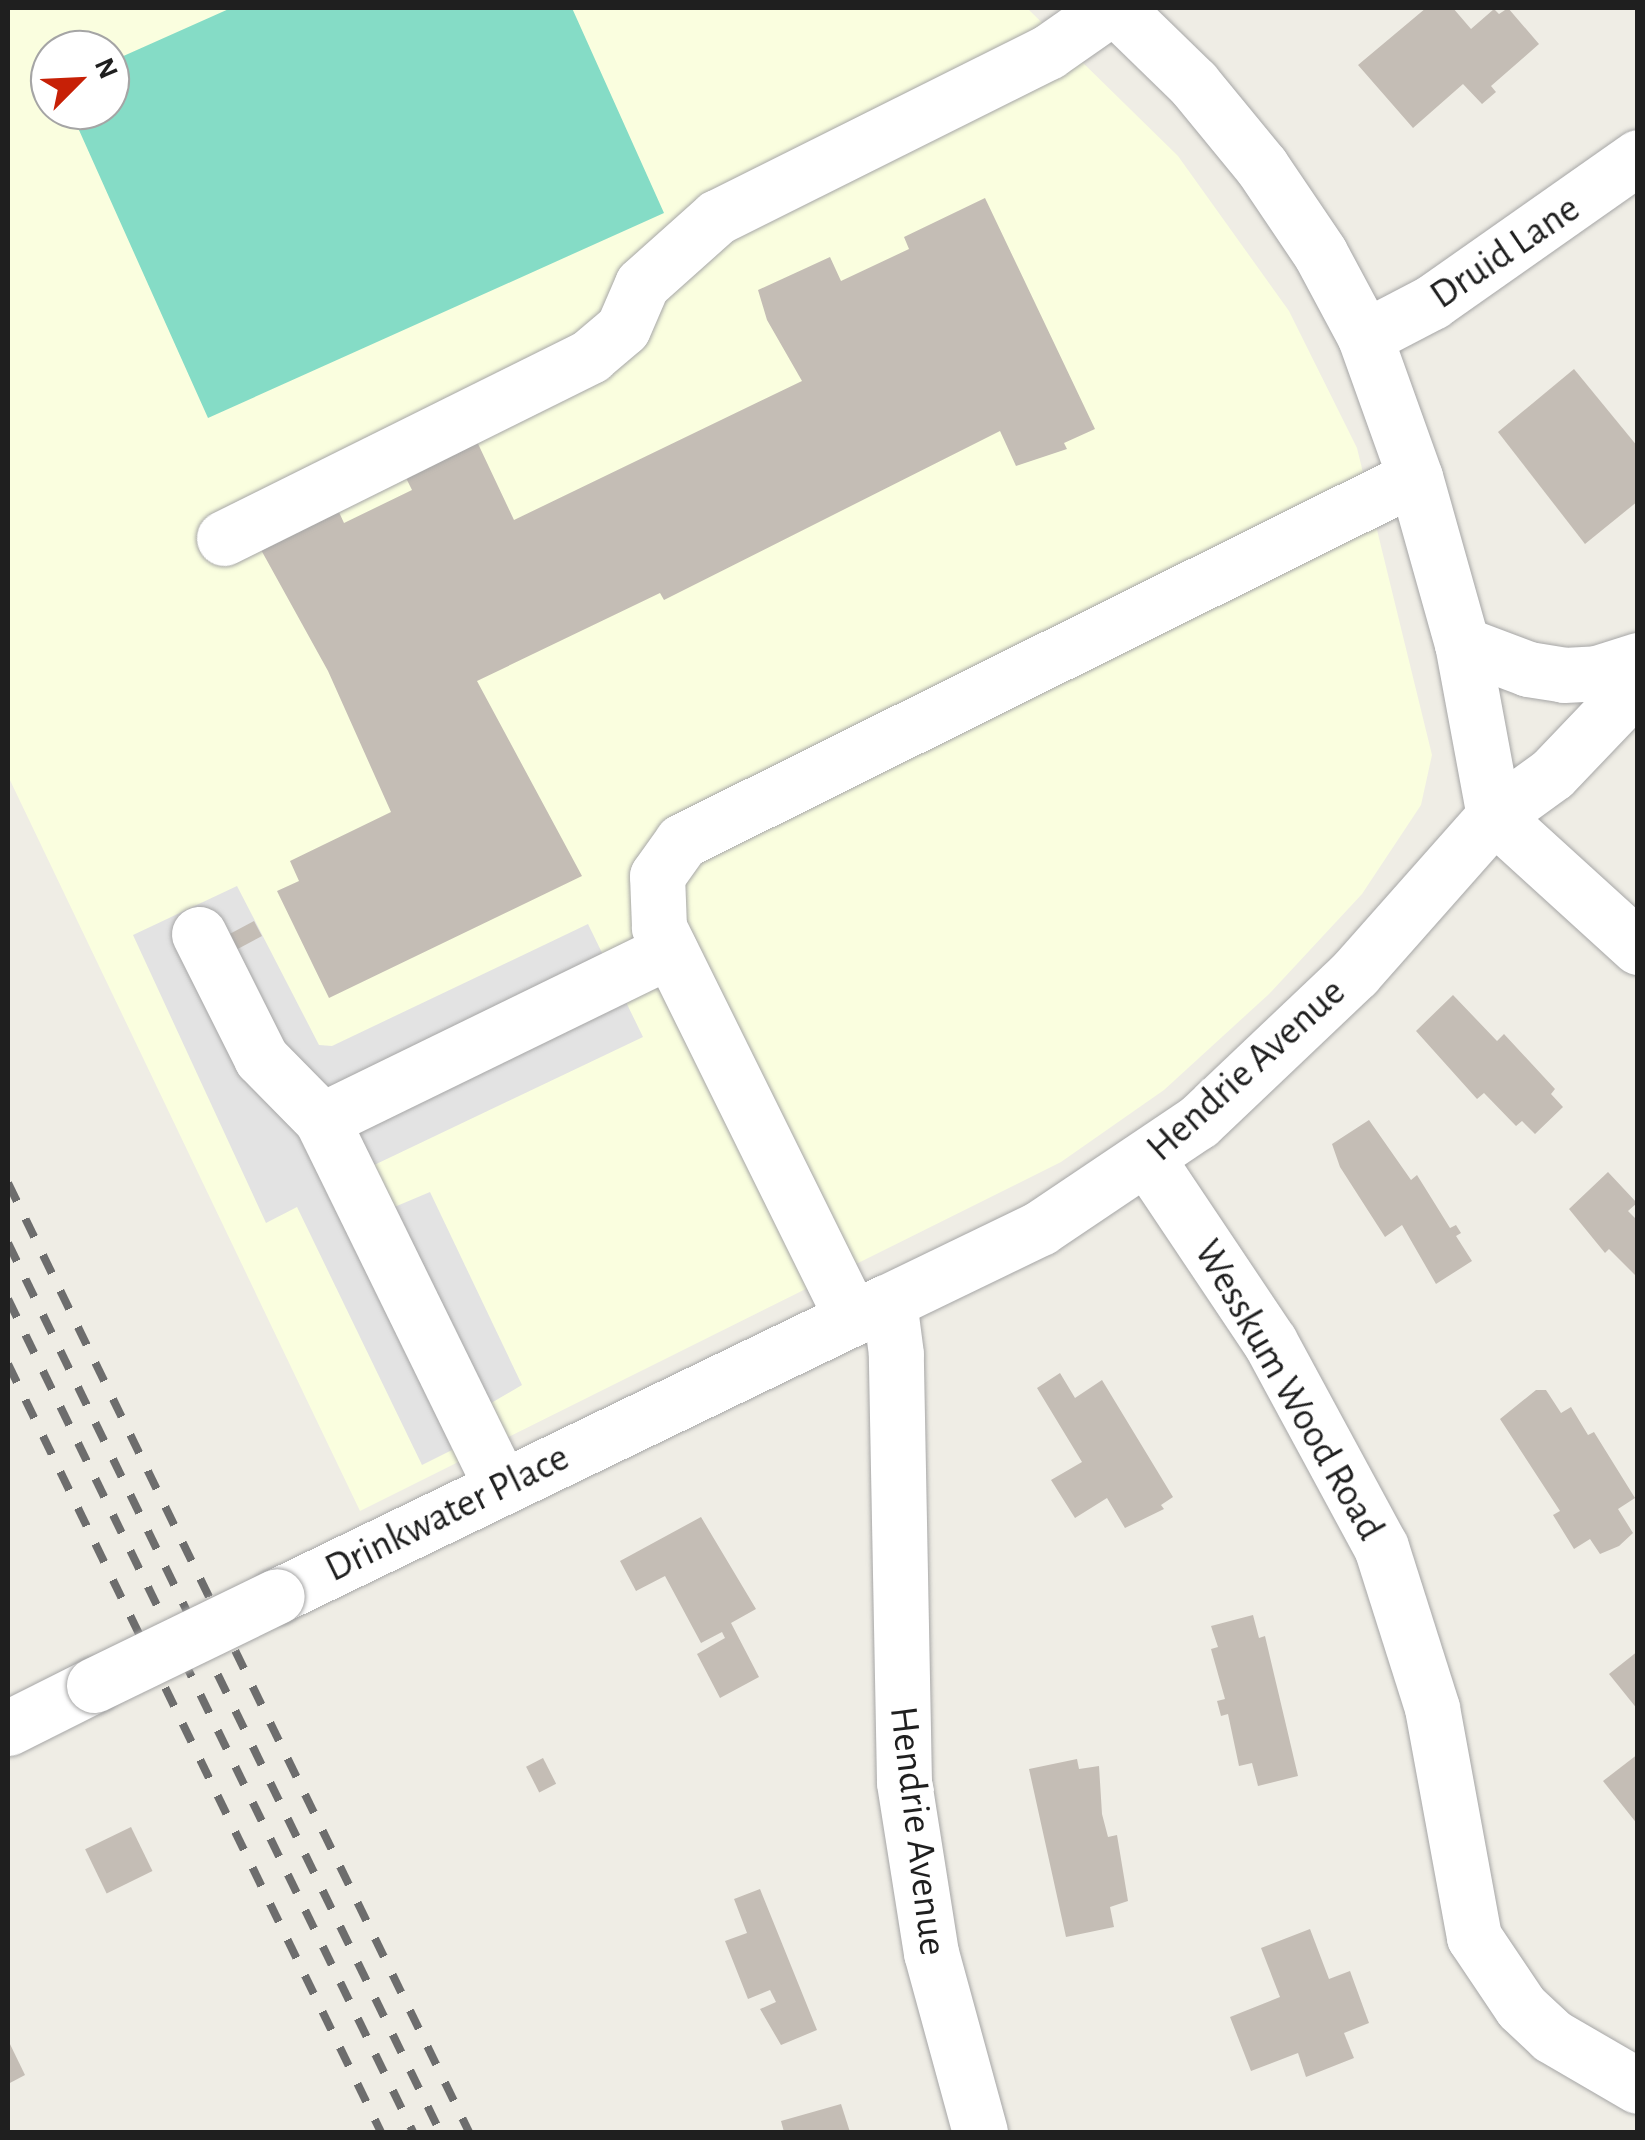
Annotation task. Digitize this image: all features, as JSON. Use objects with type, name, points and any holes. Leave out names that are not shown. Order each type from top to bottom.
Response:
[{"type":"street","points":[[224,538],[590,356],[623,328],[642,284],[717,217],[1048,52],[1114,8],[1193,84],[1262,167],[1320,253],[1366,337],[1415,477],[1462,644],[1494,816],[1638,947]]},
{"type":"street","name":"Druid Lane","points":[[1366,337],[1448,291],[1638,156]]},
{"type":"street","points":[[870,1310],[670,950],[659,926],[657,876],[682,841],[1415,477]]},
{"type":"street","points":[[1462,644],[1564,675],[1597,674],[1638,660]]},
{"type":"street","name":"Hendrie Avenue","points":[[980,2132],[931,1953],[904,1782],[896,1354],[870,1310],[1040,1228],[1148,1160],[1301,1028],[1416,909],[1494,816],[1552,774],[1638,684]]},
{"type":"street","points":[[199,934],[261,1058],[322,1120],[502,1486]]},
{"type":"street","points":[[322,1120],[670,950]]},
{"type":"street","name":"Wesskum Wood Road","points":[[1148,1160],[1270,1342],[1381,1547],[1432,1708],[1474,1937],[1521,2008],[1567,2045],[1638,2086]]},
{"type":"street","name":"Drinkwater Place","points":[[8,1728],[870,1310]]},
{"type":"shaded area","points":[[8,8],[1027,8],[1178,156],[1289,311],[1357,448],[1432,755],[1421,805],[1362,894],[1269,994],[1164,1090],[1061,1162],[360,1511],[8,776]]},
{"type":"shaded area","points":[[237,886],[319,1045],[332,1046],[588,924],[643,1037],[370,1167],[392,1208],[430,1192],[522,1385],[486,1406],[498,1427],[422,1465],[297,1207],[266,1223],[133,935]]},
{"type":"green space","points":[[231,8],[572,8],[664,213],[208,418],[79,130],[130,130],[130,53]]},
{"type":"building","points":[[1426,8],[1453,8],[1471,29],[1494,9],[1499,14],[1508,8],[1539,44],[1491,86],[1496,92],[1482,104],[1463,84],[1413,128],[1358,65]]},
{"type":"building","points":[[985,198],[1095,429],[1064,443],[1067,449],[1016,466],[1000,431],[664,600],[660,593],[477,681],[582,876],[329,998],[277,891],[299,881],[290,861],[391,812],[328,671],[260,548],[338,510],[344,523],[412,490],[400,466],[472,431],[514,520],[802,381],[767,320],[758,290],[830,257],[841,281],[909,249],[904,237]]},
{"type":"building","points":[[1574,369],[1638,447],[1638,501],[1585,544],[1498,432]]},
{"type":"building","points":[[254,921],[262,936],[231,952],[223,937]]},
{"type":"building","points":[[1453,995],[1497,1041],[1504,1034],[1555,1089],[1551,1094],[1563,1107],[1535,1134],[1522,1121],[1516,1126],[1484,1093],[1477,1099],[1416,1031]]},
{"type":"building","points":[[1369,1120],[1411,1180],[1417,1175],[1450,1228],[1456,1225],[1461,1233],[1456,1236],[1472,1261],[1436,1284],[1402,1225],[1385,1237],[1340,1167],[1332,1144]]},
{"type":"building","points":[[1608,1172],[1637,1203],[1628,1211],[1638,1221],[1638,1278],[1609,1249],[1605,1253],[1569,1209]]},
{"type":"building","points":[[1060,1373],[1075,1398],[1102,1380],[1173,1497],[1161,1505],[1164,1509],[1125,1528],[1107,1498],[1075,1518],[1051,1480],[1082,1462],[1037,1388]]},
{"type":"building","points":[[1536,1390],[1546,1390],[1561,1413],[1571,1407],[1588,1435],[1594,1432],[1635,1498],[1618,1509],[1633,1533],[1619,1546],[1600,1554],[1590,1539],[1574,1549],[1553,1515],[1560,1511],[1500,1419]]},
{"type":"building","points":[[701,1517],[756,1609],[731,1623],[759,1677],[720,1698],[697,1654],[725,1638],[722,1632],[701,1643],[665,1576],[636,1591],[620,1561]]},
{"type":"building","points":[[1253,1615],[1259,1638],[1265,1636],[1298,1776],[1258,1786],[1252,1763],[1239,1766],[1228,1714],[1221,1716],[1217,1701],[1225,1699],[1211,1649],[1218,1647],[1211,1626]]},
{"type":"building","points":[[1638,1651],[1638,1710],[1609,1674]]},
{"type":"building","points":[[1638,1754],[1638,1825],[1603,1781]]},
{"type":"building","points":[[543,1758],[556,1784],[539,1792],[526,1767]]},
{"type":"building","points":[[1077,1759],[1079,1769],[1099,1766],[1102,1814],[1108,1837],[1117,1835],[1128,1901],[1110,1907],[1114,1927],[1066,1937],[1029,1769]]},
{"type":"building","points":[[131,1827],[152,1871],[107,1893],[85,1849]]},
{"type":"building","points":[[760,1889],[817,2030],[781,2045],[760,2009],[776,2002],[770,1990],[748,1999],[725,1941],[747,1933],[734,1899]]},
{"type":"building","points":[[1310,1929],[1329,1979],[1350,1971],[1369,2023],[1344,2033],[1354,2058],[1306,2077],[1298,2053],[1251,2071],[1230,2017],[1280,1997],[1261,1948]]},
{"type":"building","points":[[8,2040],[25,2075],[8,2084]]},
{"type":"building","points":[[841,2104],[850,2132],[784,2132],[781,2121]]},
{"type":"railway","points":[[8,1183],[469,2132]]},
{"type":"railway","points":[[8,1243],[440,2132]]},
{"type":"railway","points":[[8,1299],[413,2132]]},
{"type":"railway","points":[[8,1364],[381,2132]]}]
